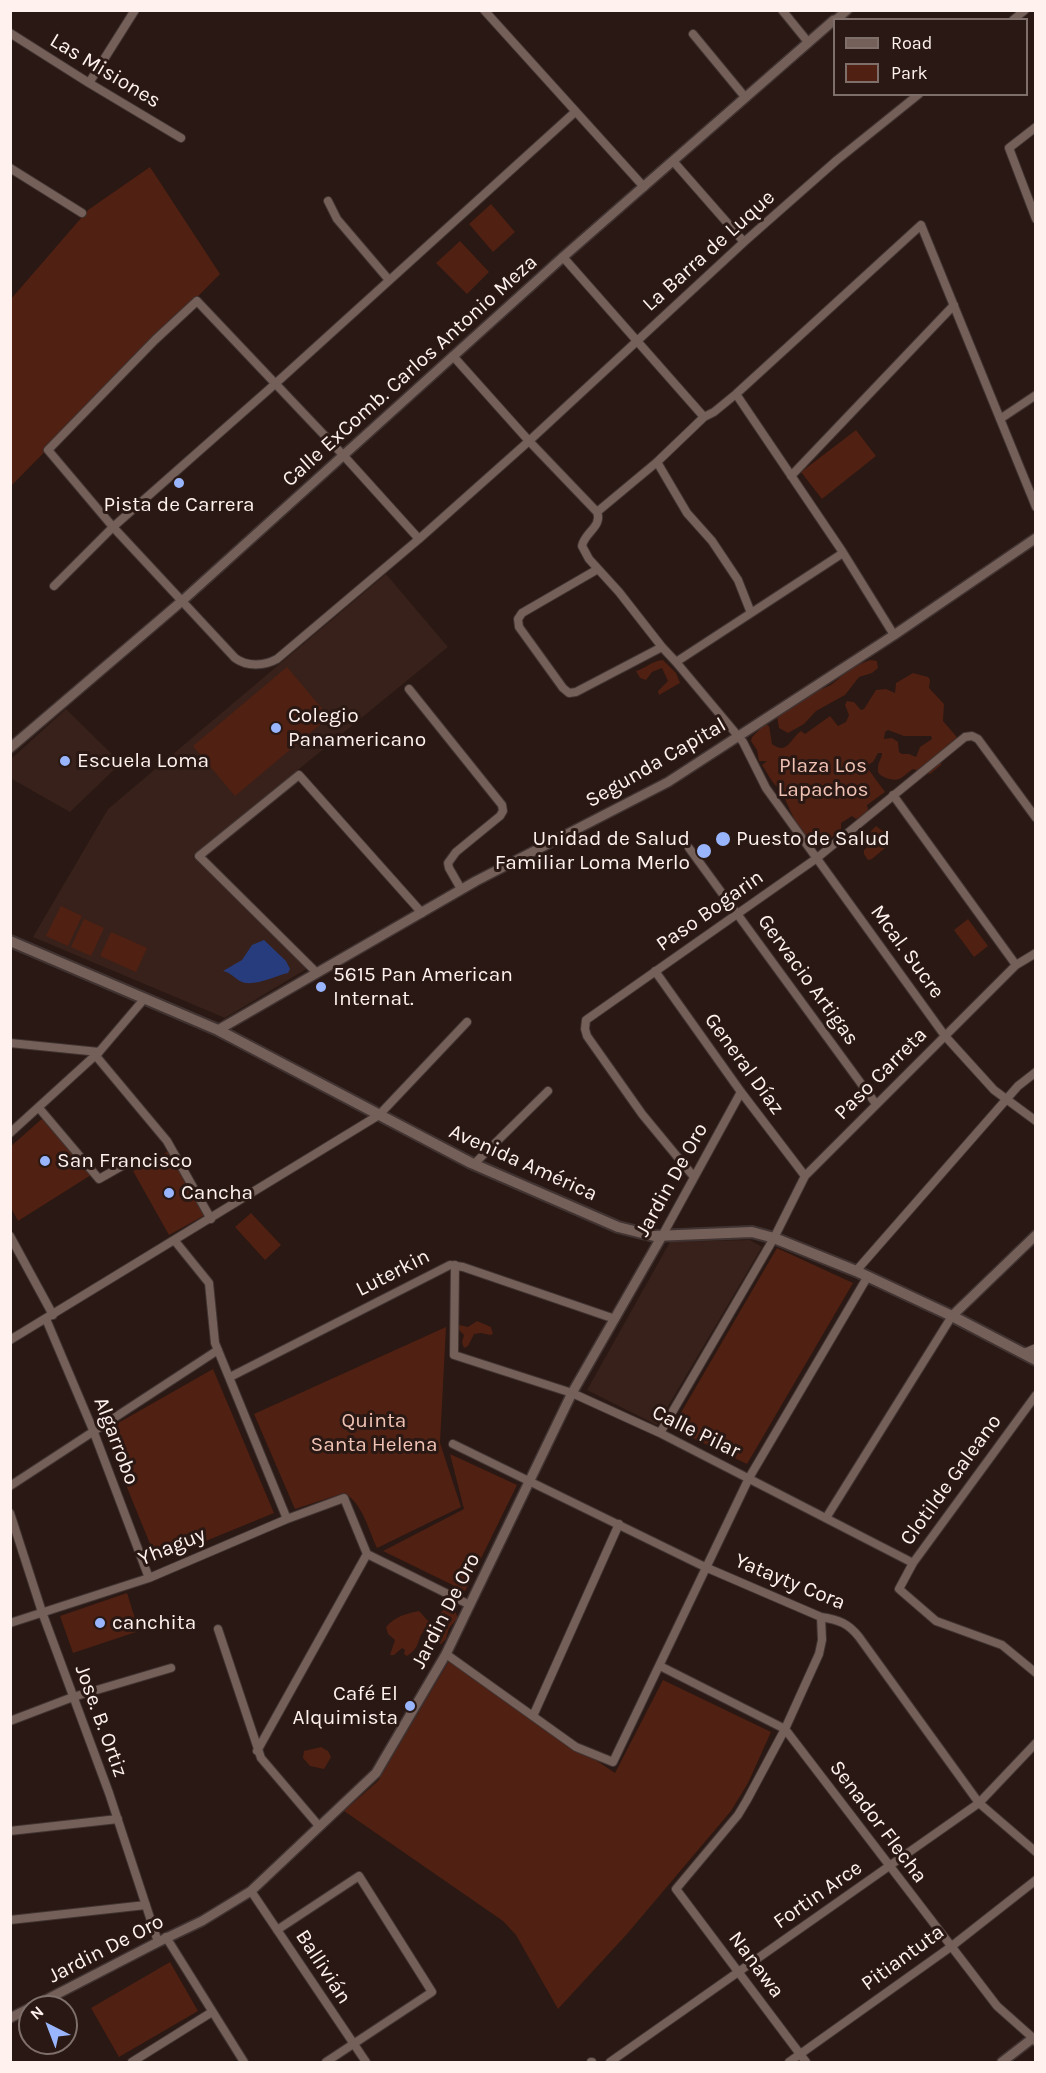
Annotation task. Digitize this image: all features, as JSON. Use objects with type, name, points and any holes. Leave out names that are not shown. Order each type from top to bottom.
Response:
[{"type":"main road","name":"Avenida América","points":[[10,941],[218,1029],[474,1164],[618,1227],[645,1235],[752,1232],[774,1238],[868,1276],[1035,1360]]},
{"type":"street","points":[[89,83],[135,10]]},
{"type":"street","points":[[483,10],[644,187]]},
{"type":"street","points":[[782,10],[808,42]]},
{"type":"street","name":"Calle ExComb. Carlos Antonio Meza","points":[[10,748],[182,601],[563,257],[833,22]]},
{"type":"street","name":"Las Misiones","points":[[10,33],[181,138]]},
{"type":"street","points":[[693,33],[745,97]]},
{"type":"street","name":"La Barra de Luque","points":[[275,384],[197,301],[155,340],[48,450],[113,527],[238,661],[252,665],[269,664],[277,659],[418,539],[529,441],[744,242],[837,160],[917,96]]},
{"type":"street","points":[[54,586],[113,527],[275,384],[575,112]]},
{"type":"street","points":[[1035,127],[1009,148],[1035,219]]},
{"type":"street","points":[[673,161],[744,242]]},
{"type":"street","points":[[10,168],[82,213]]},
{"type":"street","points":[[328,201],[337,219],[389,280]]},
{"type":"street","points":[[453,356],[529,441],[597,512],[657,462],[704,417],[736,394],[921,225],[1035,507]]},
{"type":"street","points":[[563,257],[704,417]]},
{"type":"street","points":[[791,476],[954,305]]},
{"type":"street","points":[[275,384],[344,456],[418,539]]},
{"type":"street","points":[[736,394],[843,553],[894,635]]},
{"type":"street","points":[[1000,419],[1035,395]]},
{"type":"street","points":[[657,462],[687,513],[712,541],[738,580],[751,613]]},
{"type":"street","name":"Mcal. Sucre","points":[[597,512],[598,522],[583,538],[582,546],[598,569],[633,609],[662,648],[739,736],[766,788],[945,1036],[987,1083],[1035,1121]]},
{"type":"street","name":"Segunda Capital","points":[[218,1029],[461,889],[668,782],[894,635],[1035,538]]},
{"type":"street","points":[[676,662],[843,553]]},
{"type":"street","points":[[598,569],[522,613],[518,619],[519,627],[563,688],[569,693],[576,692],[662,648]]},
{"type":"street","points":[[409,689],[502,805],[500,816],[494,823],[451,857],[448,863],[461,889]]},
{"type":"street","name":"Paso Bogarin","points":[[694,1177],[642,1114],[587,1036],[584,1023],[590,1016],[817,858],[958,741],[972,736],[978,740],[1035,818]]},
{"type":"street","points":[[317,973],[199,856],[299,775],[422,913]]},
{"type":"street","points":[[893,795],[1016,965]]},
{"type":"street","name":"Gervacio Artigas","points":[[689,848],[876,1104]]},
{"type":"street","name":"Paso Carreta","points":[[660,1433],[774,1238],[805,1176],[1016,965],[1035,953]]},
{"type":"street","name":"General Díaz","points":[[655,971],[741,1092],[805,1176]]},
{"type":"street","points":[[10,1133],[98,1054],[145,998]]},
{"type":"street","points":[[10,1340],[212,1219],[379,1115],[468,1022]]},
{"type":"street","points":[[10,1043],[98,1054],[167,1141],[212,1219]]},
{"type":"street","points":[[856,1271],[1018,1086],[1035,1072]]},
{"type":"street","points":[[474,1164],[548,1091]]},
{"type":"street","name":"Jardin De Oro","points":[[54,1995],[202,1921],[251,1891],[376,1773],[446,1654],[572,1393],[663,1236],[741,1092]]},
{"type":"street","points":[[39,1108],[99,1179],[129,1162]]},
{"type":"street","points":[[826,1518],[952,1317],[1035,1235]]},
{"type":"street","name":"Algarrobo","points":[[10,1236],[50,1317],[149,1578]]},
{"type":"street","points":[[175,1241],[209,1283],[215,1343],[287,1519]]},
{"type":"street","name":"Luterkin","points":[[230,1377],[438,1270],[455,1265],[615,1319]]},
{"type":"street","name":"Calle Pilar","points":[[455,1265],[454,1355],[572,1393],[660,1433],[913,1563]]},
{"type":"street","points":[[446,1654],[576,1747],[613,1762],[748,1478],[868,1276]]},
{"type":"street","points":[[1024,1353],[1035,1348]]},
{"type":"street","points":[[10,1486],[218,1350]]},
{"type":"street","name":"Clotilde Galeano","points":[[1035,1395],[913,1563],[898,1589],[936,1621],[1002,1645],[1035,1673]]},
{"type":"street","name":"Yatayty Cora","points":[[453,1444],[705,1568],[821,1617],[841,1620],[854,1630],[979,1803],[1035,1852]]},
{"type":"street","name":"Yhaguy","points":[[10,1623],[149,1578],[287,1519],[344,1498],[367,1554]]},
{"type":"street","name":"Jose. B. Ortiz","points":[[10,1513],[42,1612],[118,1819],[146,1905],[162,1940],[244,2062]]},
{"type":"street","points":[[533,1716],[619,1524]]},
{"type":"street","points":[[257,1751],[367,1554],[470,1605]]},
{"type":"street","points":[[785,1729],[819,1654],[822,1640],[821,1617]]},
{"type":"street","points":[[218,1629],[257,1751],[319,1826]]},
{"type":"street","name":"Senador Flecha","points":[[660,1666],[785,1729],[997,2006],[1034,2039]]},
{"type":"street","points":[[10,1721],[73,1697],[171,1668]]},
{"type":"street","name":"Nanawa","points":[[785,1729],[738,1815],[676,1889],[806,2062]]},
{"type":"street","name":"Fortin Arce","points":[[610,2062],[979,1803],[1035,1743]]},
{"type":"street","points":[[10,1831],[118,1819]]},
{"type":"street","points":[[277,1930],[359,1876],[432,1992],[326,2062]]},
{"type":"street","name":"Pitiantuta","points":[[789,2062],[952,1946],[1035,1880]]},
{"type":"street","name":"Ballivián","points":[[251,1891],[352,2045],[366,2062]]},
{"type":"street","points":[[10,1920],[146,1905]]},
{"type":"street","points":[[132,2062],[212,2012]]},
{"type":"street","points":[[1002,2062],[1034,2039]]},
{"type":"shaded area","name":"Colegio Panamericano","points":[[386,574],[448,647],[193,856],[308,968],[225,1018],[33,937],[108,809]]},
{"type":"shaded area","name":"Escuela Loma","points":[[66,709],[121,763],[70,812],[10,778],[11,759]]},
{"type":"shaded area","points":[[750,1240],[762,1247],[657,1425],[587,1390],[670,1242]]},
{"type":"green space","points":[[150,167],[220,274],[11,486],[11,299],[88,210]]},
{"type":"green space","points":[[491,204],[515,232],[493,252],[469,224]]},
{"type":"green space","points":[[460,241],[489,272],[467,294],[436,263]]},
{"type":"green space","points":[[856,430],[876,456],[822,499],[801,472]]},
{"type":"green space","points":[[663,660],[676,673],[680,683],[659,695],[658,691],[668,681],[662,668],[652,672],[646,680],[640,678],[636,671]]},
{"type":"green space","points":[[870,660],[877,661],[878,668],[872,673],[859,677],[845,695],[816,711],[804,724],[788,733],[779,728],[777,716],[806,696],[831,685],[853,667]]},
{"type":"green space","points":[[287,667],[329,717],[235,796],[193,746]]},
{"type":"green space","name":"Plaza Los Lapachos","points":[[913,673],[928,677],[929,688],[944,704],[943,721],[957,739],[952,747],[942,751],[941,765],[930,774],[913,769],[898,779],[886,778],[878,772],[882,753],[878,753],[873,762],[866,766],[885,792],[867,805],[868,810],[864,816],[856,819],[852,816],[841,823],[841,830],[829,839],[819,842],[811,841],[798,827],[782,793],[762,765],[767,761],[759,761],[757,750],[751,741],[752,737],[765,724],[769,726],[772,744],[785,747],[801,731],[805,734],[830,716],[838,726],[846,722],[849,715],[845,705],[847,701],[854,702],[861,710],[864,709],[876,690],[886,689],[895,693],[896,683]],"holes":[[[888,730],[904,736],[931,736],[932,739],[920,747],[916,757],[899,752],[898,742],[892,738],[884,739],[885,732]]]},
{"type":"green space","points":[[876,826],[889,836],[891,843],[868,860],[864,850],[872,843],[871,831]]},
{"type":"green space","points":[[61,906],[82,916],[68,946],[46,936]]},
{"type":"green space","points":[[84,919],[104,928],[91,956],[71,947]]},
{"type":"green space","points":[[968,919],[988,946],[974,957],[954,930]]},
{"type":"green space","points":[[111,932],[147,948],[136,972],[100,956]]},
{"type":"green space","name":"San Francisco","points":[[44,1117],[91,1175],[18,1221],[11,1208],[10,1147]]},
{"type":"green space","name":"Cancha","points":[[169,1151],[205,1215],[169,1235],[133,1171]]},
{"type":"green space","points":[[251,1213],[281,1245],[265,1260],[235,1227]]},
{"type":"green space","points":[[777,1248],[853,1283],[747,1464],[672,1428]]},
{"type":"green space","points":[[477,1321],[491,1327],[493,1334],[474,1334],[468,1346],[464,1348],[462,1342],[464,1335],[457,1328],[459,1325],[468,1327]]},
{"type":"green space","name":"Quinta Santa Helena","points":[[446,1327],[440,1443],[461,1507],[377,1548],[356,1503],[344,1493],[295,1509],[254,1414]]},
{"type":"green space","points":[[213,1369],[274,1513],[157,1561],[104,1431]]},
{"type":"green space","points":[[450,1454],[517,1485],[465,1591],[383,1551],[464,1509]]},
{"type":"green space","name":"canchita","points":[[127,1593],[139,1631],[73,1653],[60,1616]]},
{"type":"green space","points":[[448,1608],[455,1611],[458,1618],[449,1628],[446,1639],[441,1644],[437,1644],[435,1641],[438,1618]]},
{"type":"green space","points":[[419,1611],[429,1622],[431,1628],[422,1633],[416,1648],[407,1656],[402,1648],[394,1655],[390,1655],[395,1640],[388,1634],[386,1627],[401,1616]]},
{"type":"green space","points":[[449,1661],[615,1773],[663,1680],[771,1732],[748,1783],[731,1811],[627,1934],[558,2009],[516,1935],[503,1921],[344,1811],[378,1781]]},
{"type":"green space","points":[[321,1747],[328,1751],[331,1757],[324,1769],[310,1766],[303,1758],[304,1751]]},
{"type":"green space","points":[[170,1962],[198,2011],[119,2057],[91,2008]]},
{"type":"water","points":[[264,940],[286,961],[290,969],[288,973],[264,981],[245,983],[223,971],[242,960],[252,945]]},
{"type":"place","name":"Pista de Carrera","points":[[179,483]]},
{"type":"place","name":"Colegio Panamericano","points":[[276,728]]},
{"type":"place","name":"Escuela Loma","points":[[65,761]]},
{"type":"place","name":"Puesto de Salud","points":[[723,839]]},
{"type":"place","name":"Unidad de Salud Familiar Loma Merlo","points":[[704,851]]},
{"type":"place","name":"5615 Pan American Internat.","points":[[321,987]]},
{"type":"place","name":"San Francisco","points":[[45,1161]]},
{"type":"place","name":"Cancha","points":[[169,1193]]},
{"type":"place","name":"canchita","points":[[100,1623]]},
{"type":"place","name":"Café El Alquimista","points":[[410,1706]]}]
